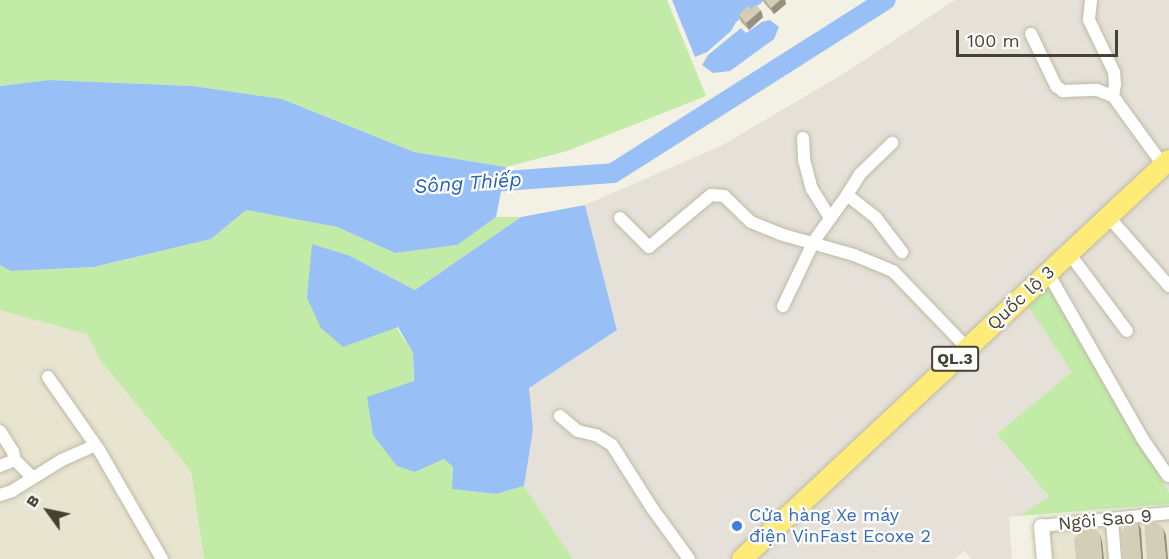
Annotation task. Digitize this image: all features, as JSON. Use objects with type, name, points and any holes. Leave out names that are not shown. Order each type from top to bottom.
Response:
[{"type":"highway","name":"Quốc lộ 3","points":[[742,559],[1166,163]]},
{"type":"street","points":[[1091,0],[1089,20],[1114,72],[1116,84],[1113,96]]},
{"type":"street","points":[[1031,34],[1056,86],[1063,92],[1097,90],[1113,96],[1166,163]]},
{"type":"street","points":[[803,138],[804,160],[812,189],[829,216]]},
{"type":"street","points":[[783,306],[814,241],[829,216],[847,195],[860,174],[892,143]]},
{"type":"street","points":[[620,218],[649,247],[711,195],[724,196],[752,222],[780,234],[814,241],[892,271],[967,348]]},
{"type":"street","points":[[847,195],[876,219],[902,252]]},
{"type":"street","points":[[1108,216],[1169,286]]},
{"type":"street","points":[[1069,253],[1127,331]]},
{"type":"street","points":[[1048,273],[1142,438],[1168,476]]},
{"type":"street","points":[[48,377],[134,507],[162,559]]},
{"type":"street","points":[[560,416],[578,431],[596,435],[612,445],[652,508],[689,559]]},
{"type":"street","points":[[0,431],[14,452],[15,460],[32,477]]},
{"type":"street","points":[[0,495],[12,491],[32,477],[95,445]]},
{"type":"street","points":[[0,466],[15,460]]},
{"type":"street","name":"Ngôi Sao 9","points":[[1041,526],[1169,513]]},
{"type":"street","points":[[1112,519],[1115,559]]},
{"type":"street","points":[[1041,526],[1044,559]]},
{"type":"shaded area","points":[[955,0],[1169,0],[1169,493],[1048,274],[1023,298],[1073,372],[997,434],[1049,498],[1019,516],[1009,517],[1012,559],[971,559],[964,551],[954,559],[573,559],[524,486],[533,430],[528,388],[617,330],[585,205],[721,146],[848,71]]},
{"type":"shaded area","points":[[0,310],[87,334],[101,361],[191,471],[204,559],[0,559]]},
{"type":"shaded area","points":[[1169,514],[1169,559],[1044,559],[1041,526]]},
{"type":"green space","points":[[0,0],[667,0],[706,96],[567,151],[506,167],[414,152],[282,99],[193,86],[49,80],[0,86]]},
{"type":"green space","points":[[246,210],[337,227],[395,253],[456,245],[496,217],[521,217],[415,290],[350,256],[413,353],[415,472],[444,459],[453,467],[453,489],[496,494],[524,486],[573,559],[204,559],[191,471],[101,361],[87,334],[0,310],[0,265],[11,271],[95,267],[211,239]]},
{"type":"green space","points":[[1048,273],[1169,493],[1169,504],[1019,516],[1049,497],[997,434],[1072,372],[1022,297]]},
{"type":"water","points":[[672,0],[765,0],[736,22],[731,31],[707,52],[695,57]]},
{"type":"water","points":[[770,20],[779,27],[774,39],[730,71],[713,73],[702,65],[708,55],[741,28],[746,33],[762,22]]},
{"type":"water","points":[[49,80],[193,86],[282,99],[414,152],[506,167],[496,217],[457,245],[395,253],[337,227],[246,210],[211,239],[94,267],[11,271],[0,265],[0,86]]},
{"type":"water","points":[[585,205],[617,330],[529,388],[533,430],[524,486],[496,494],[452,489],[453,467],[444,459],[415,472],[397,466],[373,435],[367,397],[414,381],[413,353],[398,327],[343,347],[321,328],[307,298],[312,244],[350,256],[415,290],[521,217]]},
{"type":"building","points":[[765,0],[780,0],[771,8]]},
{"type":"building","points":[[756,5],[761,10],[746,23],[739,15],[748,6],[751,9]]},
{"type":"building","points":[[1155,521],[1163,528],[1166,559],[1147,559],[1144,522]]},
{"type":"building","points":[[1138,522],[1141,559],[1123,559],[1121,532],[1129,523]]},
{"type":"building","points":[[1091,526],[1100,534],[1102,559],[1076,559],[1074,539],[1084,527]]},
{"type":"waterway","name":"Sông Thiếp","points":[[478,183],[613,173],[886,0]]},
{"type":"place","name":"Cửa hàng Xe máy điện VinFast Ecoxe 2","points":[[737,526]]}]
